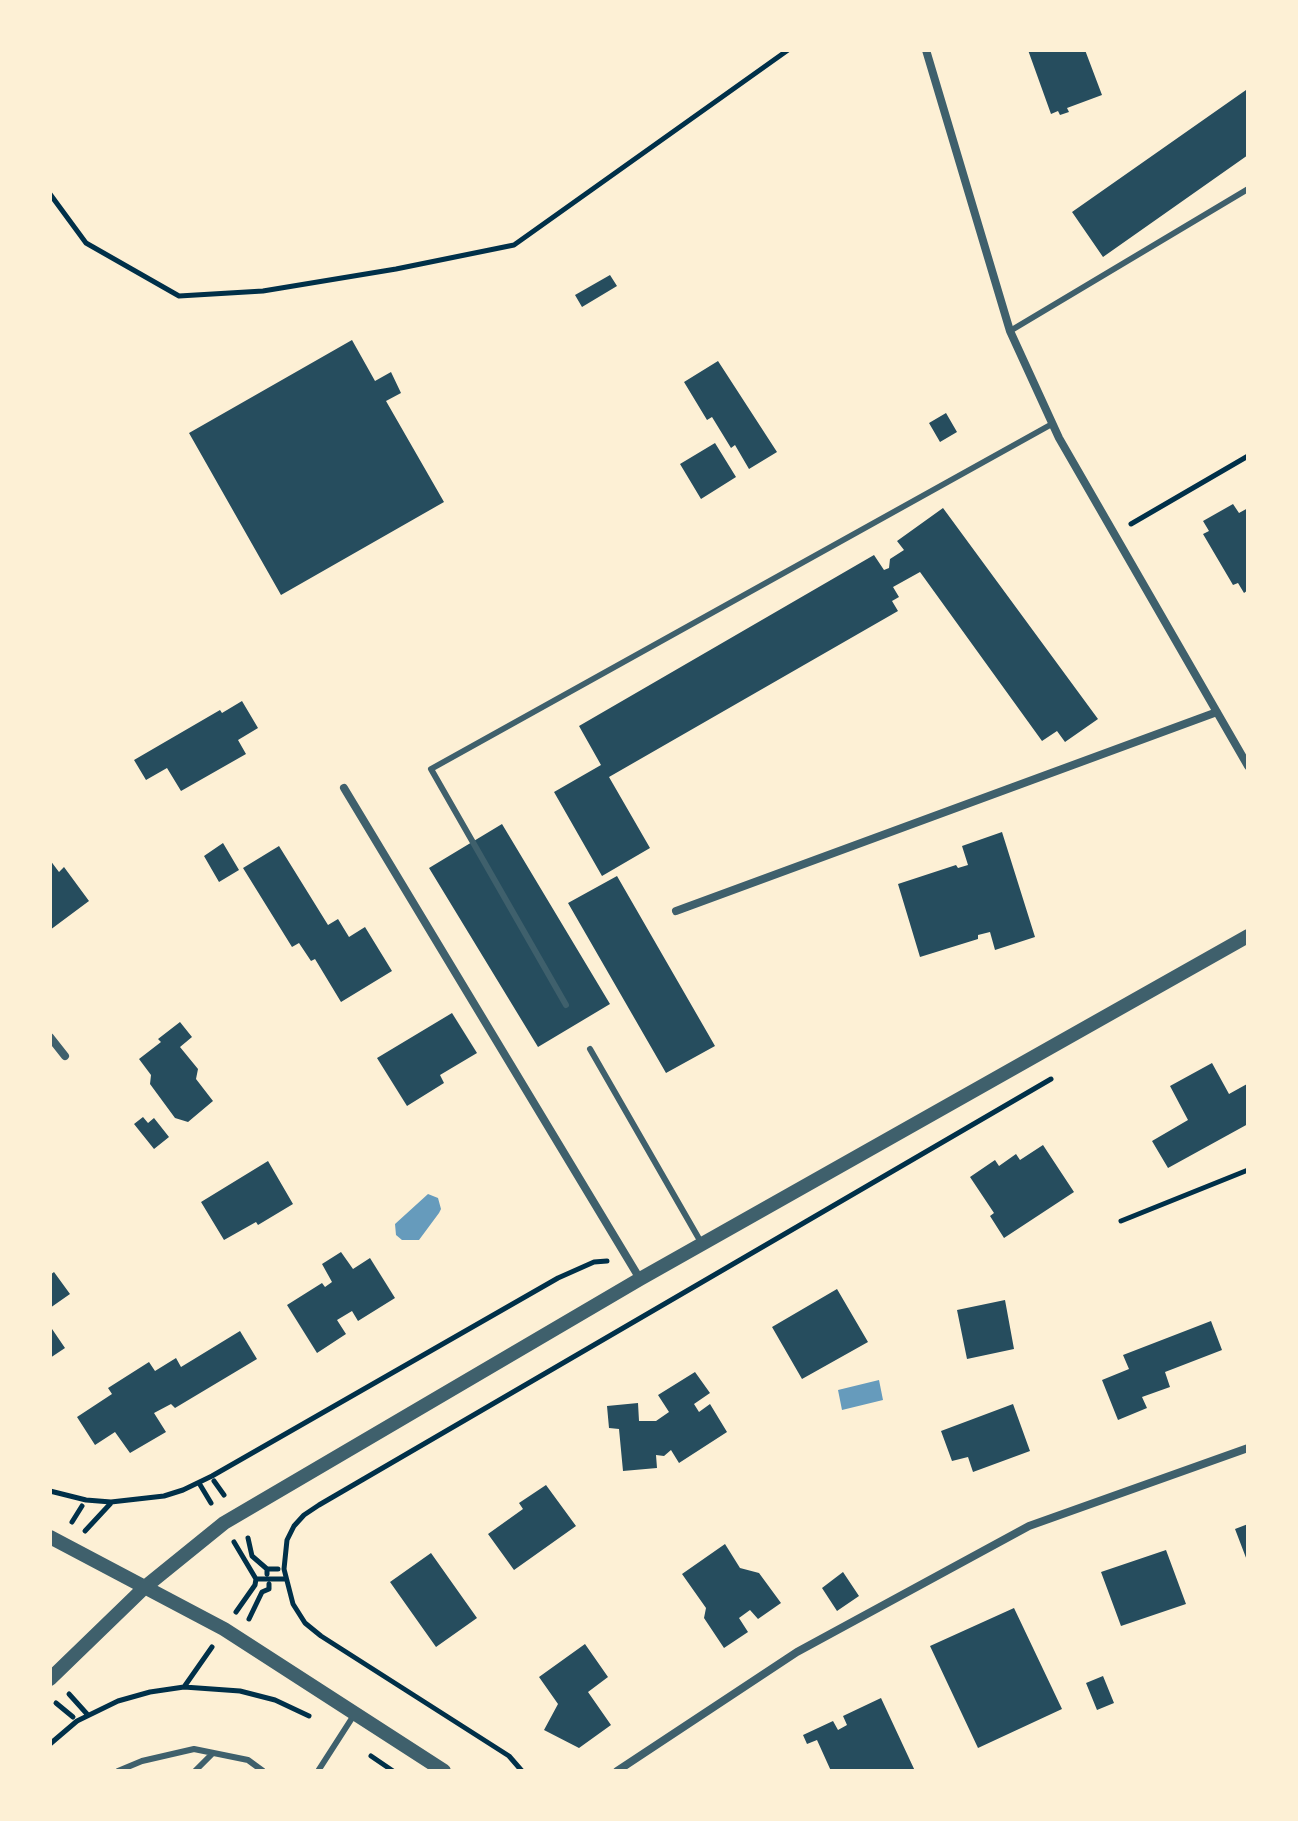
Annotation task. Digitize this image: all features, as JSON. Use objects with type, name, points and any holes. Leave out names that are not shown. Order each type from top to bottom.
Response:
[{"type":"street","points":[[926,50],[1010,331],[1052,424],[1248,766]]},
{"type":"street","points":[[676,911],[1217,712]]},
{"type":"street","points":[[344,788],[638,1280]]},
{"type":"street","points":[[50,1679],[145,1587],[224,1523],[638,1280],[1248,936]]},
{"type":"street","points":[[50,1037],[65,1056]]},
{"type":"street","points":[[617,1771],[797,1652],[1029,1526],[1248,1448]]},
{"type":"street","points":[[50,1537],[224,1629],[444,1771]]},
{"type":"lane","points":[[1010,331],[1248,189]]},
{"type":"lane","points":[[566,1005],[431,769],[1052,424]]},
{"type":"lane","points":[[590,1049],[702,1244]]},
{"type":"lane","points":[[318,1771],[356,1712]]},
{"type":"lane","points":[[118,1771],[142,1761],[194,1749],[248,1760],[263,1771]]},
{"type":"lane","points":[[195,1771],[213,1753]]},
{"type":"path","points":[[50,194],[86,243],[179,296],[263,291],[396,269],[514,245],[788,50]]},
{"type":"path","points":[[1114,534],[1248,456]]},
{"type":"path","points":[[522,1771],[509,1756],[305,1623],[293,1604],[285,1579],[287,1540],[294,1526],[319,1505],[1058,1074]]},
{"type":"path","points":[[1121,1221],[1248,1170]]},
{"type":"path","points":[[50,1491],[86,1500],[111,1502],[164,1496],[199,1483],[582,1266],[609,1261],[638,1280]]},
{"type":"path","points":[[214,1481],[224,1495]]},
{"type":"path","points":[[199,1483],[211,1503]]},
{"type":"path","points":[[84,1531],[111,1502]]},
{"type":"path","points":[[71,1523],[82,1506]]},
{"type":"path","points":[[248,1538],[252,1556],[267,1572],[278,1569]]},
{"type":"path","points":[[237,1547],[256,1579],[239,1608]]},
{"type":"path","points":[[256,1579],[285,1579]]},
{"type":"path","points":[[249,1619],[262,1592],[269,1589],[269,1584]]},
{"type":"path","points":[[184,1687],[210,1649]]},
{"type":"path","points":[[50,1744],[87,1714],[139,1695],[184,1687],[217,1688],[275,1700],[293,1707],[393,1771]]},
{"type":"path","points":[[67,1693],[87,1714]]},
{"type":"path","points":[[56,1703],[73,1717]]},
{"type":"water","points":[[428,1194],[438,1198],[439,1213],[419,1240],[402,1240],[396,1235],[395,1224]]},
{"type":"water","points":[[879,1380],[883,1400],[842,1410],[838,1390]]},
{"type":"building","points":[[1028,50],[1085,50],[1102,95],[1067,108],[1069,112],[1051,114]]},
{"type":"building","points":[[1246,90],[1248,155],[1103,257],[1072,212]]},
{"type":"building","points":[[610,275],[617,286],[582,307],[575,295]]},
{"type":"building","points":[[352,340],[375,381],[391,372],[401,393],[386,401],[444,502],[281,595],[189,433]]},
{"type":"building","points":[[718,361],[777,452],[749,469],[735,445],[731,448],[712,417],[707,420],[684,382]]},
{"type":"building","points":[[946,413],[957,432],[940,442],[929,423]]},
{"type":"building","points":[[715,443],[736,477],[701,499],[680,464]]},
{"type":"building","points":[[1233,504],[1239,513],[1248,508],[1248,590],[1244,593],[1238,583],[1233,585],[1203,534],[1209,531],[1203,521]]},
{"type":"building","points":[[943,508],[1098,719],[1065,742],[1057,731],[1042,741],[920,572],[893,587],[899,597],[892,601],[898,611],[609,777],[650,848],[602,876],[554,792],[601,765],[579,726],[874,555],[884,570],[889,568],[890,559],[904,550],[897,541]]},
{"type":"building","points":[[242,701],[258,728],[238,740],[246,754],[181,791],[167,768],[146,780],[134,760],[220,710],[222,713]]},
{"type":"building","points":[[502,824],[610,1004],[538,1047],[429,868]]},
{"type":"building","points":[[1002,832],[1035,937],[995,950],[990,932],[978,935],[978,939],[920,957],[898,884],[956,865],[958,868],[968,865],[962,846]]},
{"type":"building","points":[[223,843],[239,870],[219,882],[204,856]]},
{"type":"building","points":[[279,846],[328,925],[338,919],[349,937],[365,927],[392,971],[341,1002],[315,959],[311,961],[299,943],[292,947],[243,868]]},
{"type":"building","points":[[50,860],[59,872],[64,867],[89,901],[50,930]]},
{"type":"building","points":[[617,876],[715,1046],[666,1073],[568,903]]},
{"type":"building","points":[[452,1013],[477,1053],[440,1075],[444,1083],[407,1106],[377,1058]]},
{"type":"building","points":[[180,1022],[192,1037],[180,1047],[198,1069],[196,1079],[213,1101],[188,1122],[175,1118],[150,1084],[151,1075],[139,1059]]},
{"type":"building","points":[[1212,1063],[1229,1094],[1247,1084],[1248,1124],[1168,1168],[1152,1141],[1188,1120],[1170,1086]]},
{"type":"building","points":[[143,1117],[148,1123],[154,1118],[169,1137],[154,1149],[134,1124]]},
{"type":"building","points":[[1043,1145],[1074,1192],[1004,1238],[990,1216],[994,1213],[970,1177],[995,1160],[999,1166],[1016,1154],[1020,1160]]},
{"type":"building","points":[[268,1161],[293,1204],[258,1225],[256,1222],[224,1240],[201,1202]]},
{"type":"building","points":[[341,1252],[353,1269],[370,1258],[395,1298],[358,1321],[352,1311],[337,1320],[346,1334],[317,1353],[287,1305],[322,1283],[325,1287],[332,1282],[322,1264]]},
{"type":"building","points":[[54,1272],[70,1294],[50,1308],[50,1275]]},
{"type":"building","points":[[837,1289],[868,1342],[802,1379],[772,1327]]},
{"type":"building","points":[[1005,1300],[1014,1349],[967,1359],[957,1310]]},
{"type":"building","points":[[1211,1321],[1222,1350],[1165,1372],[1170,1387],[1142,1397],[1147,1408],[1118,1420],[1102,1380],[1129,1369],[1123,1355]]},
{"type":"building","points":[[50,1326],[65,1348],[50,1358]]},
{"type":"building","points":[[240,1331],[257,1359],[175,1408],[171,1404],[154,1413],[166,1432],[130,1453],[115,1432],[95,1445],[77,1417],[112,1394],[108,1388],[149,1362],[155,1371],[176,1358],[181,1367]]},
{"type":"building","points":[[695,1372],[710,1393],[694,1404],[699,1412],[710,1404],[727,1432],[679,1463],[671,1450],[664,1456],[656,1455],[657,1468],[623,1471],[619,1429],[609,1428],[607,1406],[638,1403],[639,1421],[656,1421],[669,1412],[658,1395]]},
{"type":"building","points":[[1013,1404],[1030,1451],[973,1472],[968,1457],[952,1461],[941,1431]]},
{"type":"building","points":[[546,1485],[576,1526],[514,1570],[488,1534],[523,1509],[519,1503]]},
{"type":"building","points":[[1248,1524],[1248,1563],[1235,1529]]},
{"type":"building","points":[[725,1544],[740,1568],[759,1573],[781,1603],[758,1619],[750,1610],[739,1618],[748,1632],[724,1648],[704,1618],[706,1608],[682,1574]]},
{"type":"building","points":[[1166,1550],[1186,1604],[1121,1626],[1101,1572]]},
{"type":"building","points":[[431,1553],[477,1618],[436,1647],[390,1582]]},
{"type":"building","points":[[843,1572],[859,1596],[837,1611],[822,1588]]},
{"type":"building","points":[[1014,1608],[1062,1709],[978,1748],[930,1646]]},
{"type":"building","points":[[585,1644],[608,1677],[588,1692],[611,1725],[579,1748],[544,1730],[558,1704],[539,1677]]},
{"type":"building","points":[[1103,1676],[1114,1703],[1097,1710],[1086,1683]]},
{"type":"building","points":[[881,1698],[915,1771],[831,1771],[817,1740],[807,1744],[803,1735],[833,1721],[838,1730],[847,1725],[843,1716]]}]
